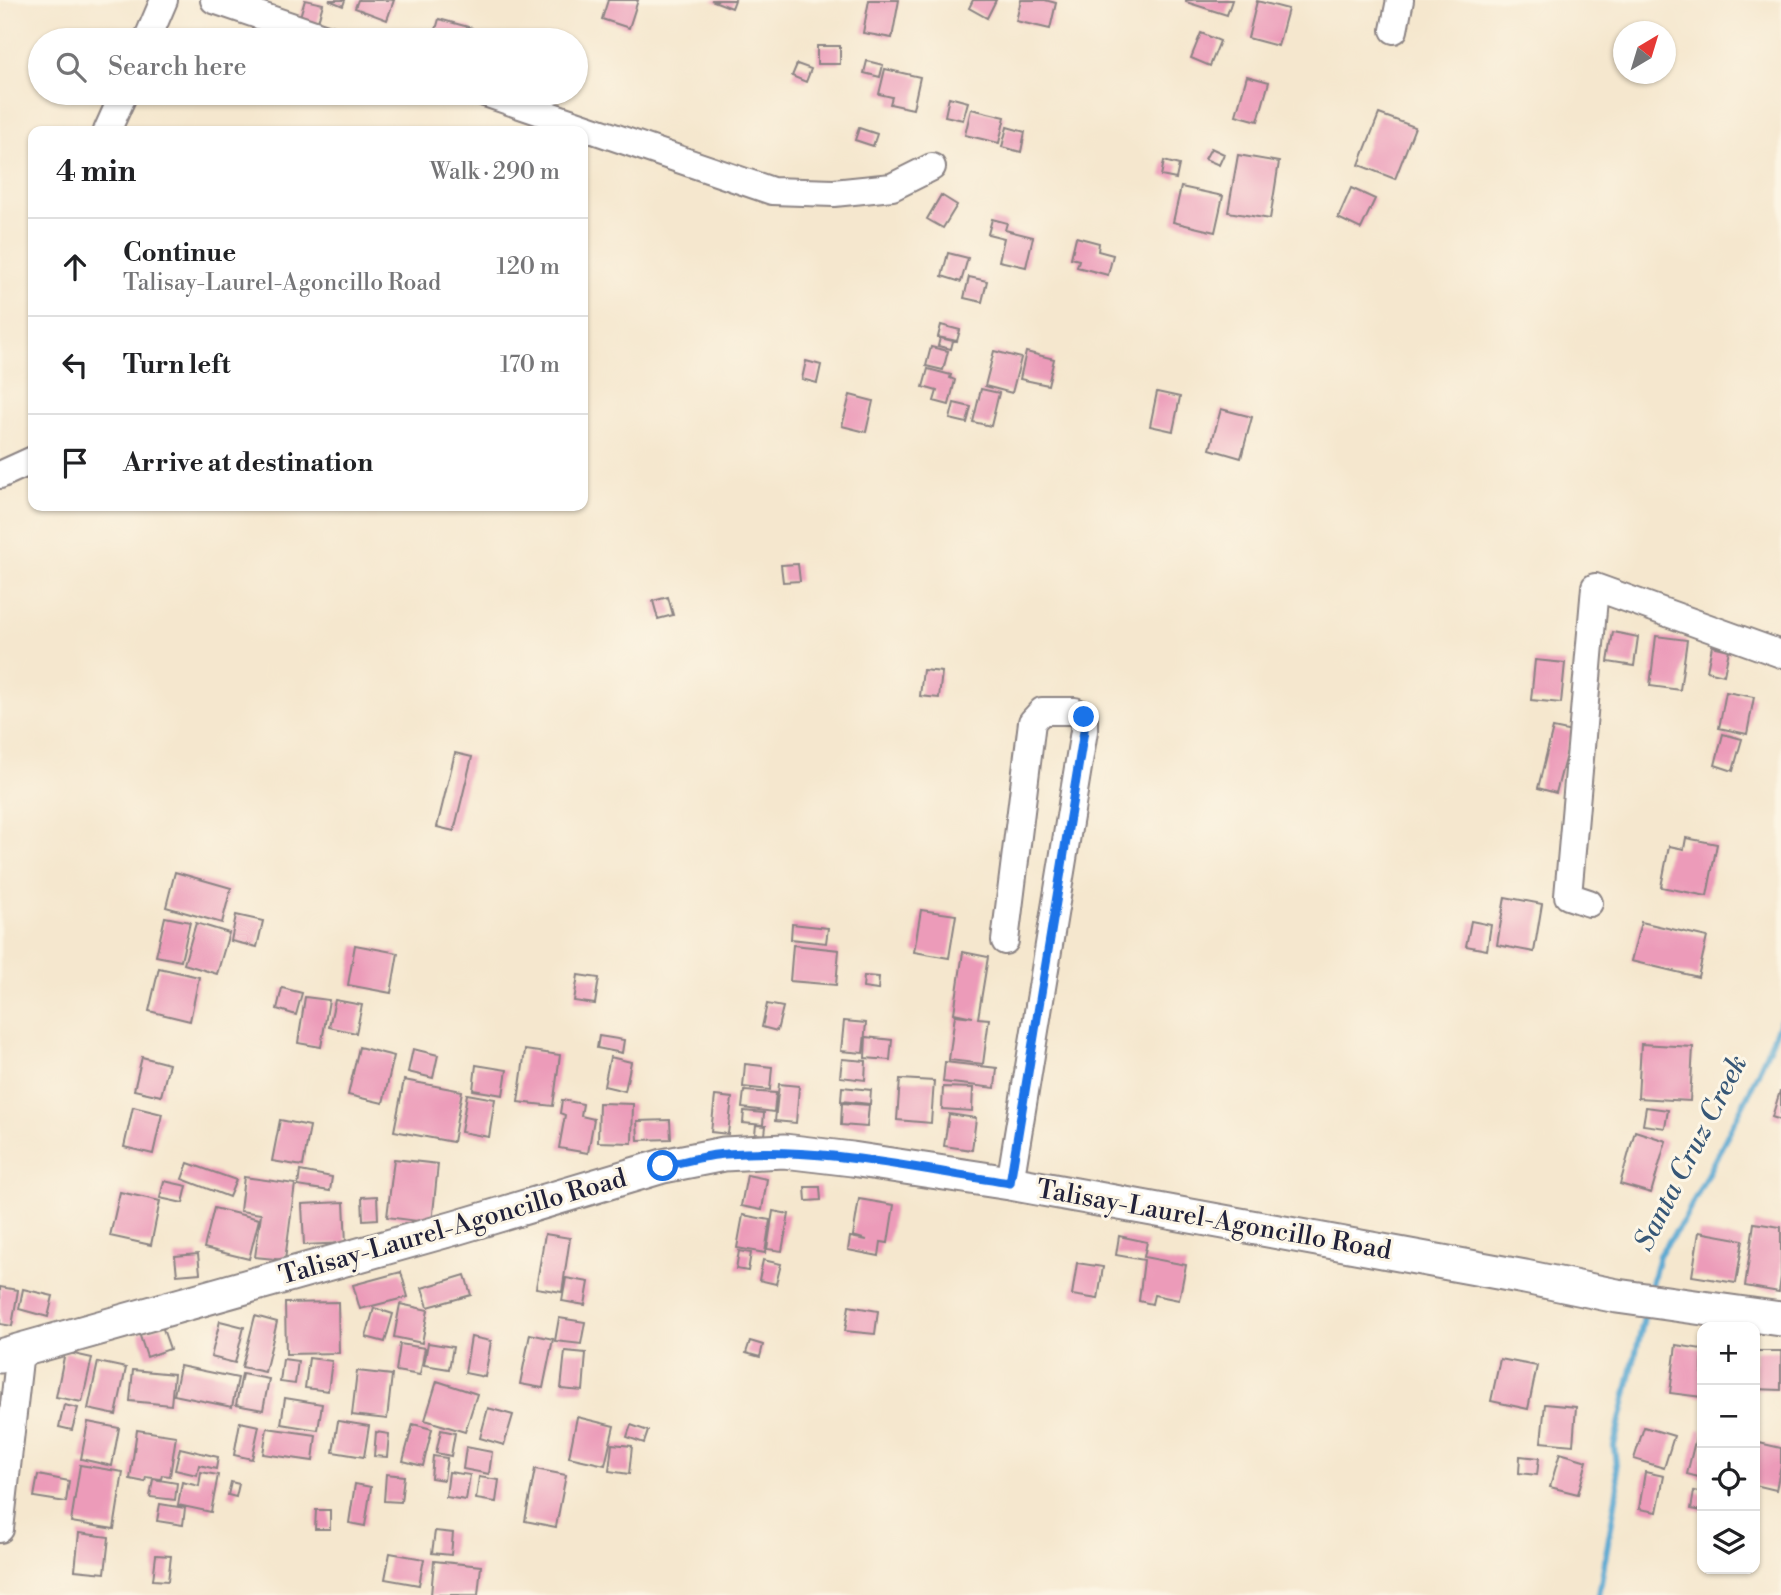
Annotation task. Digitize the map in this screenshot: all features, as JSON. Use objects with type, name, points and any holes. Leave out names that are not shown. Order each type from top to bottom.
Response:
[{"type":"main road","name":"Talisay-Laurel-Agoncillo Road","points":[[10,1353],[663,1166],[724,1154],[784,1151],[1010,1183],[1525,1276],[1617,1296],[1781,1319]]},
{"type":"street","points":[[152,28],[164,0]]},
{"type":"street","points":[[214,0],[297,28]]},
{"type":"street","points":[[1394,30],[1400,0]]},
{"type":"street","points":[[109,126],[119,105]]},
{"type":"street","points":[[520,105],[582,126]]},
{"type":"street","points":[[588,128],[772,191],[834,193],[892,187],[932,167]]},
{"type":"street","points":[[0,475],[28,462]]},
{"type":"street","points":[[1590,903],[1568,896],[1595,587],[1781,654]]},
{"type":"street","points":[[1005,941],[1032,722],[1042,711],[1075,711],[1084,717],[1084,731],[1010,1183]]},
{"type":"street","points":[[0,1529],[10,1353]]},
{"type":"building","points":[[305,0],[323,4],[316,28],[298,23]]},
{"type":"building","points":[[329,0],[345,0],[343,6]]},
{"type":"building","points":[[358,0],[394,0],[387,20],[355,8]]},
{"type":"building","points":[[608,0],[638,0],[629,28],[602,19]]},
{"type":"building","points":[[711,0],[735,0],[732,8]]},
{"type":"building","points":[[869,0],[899,0],[892,38],[863,33]]},
{"type":"building","points":[[973,0],[996,0],[987,18],[969,8]]},
{"type":"building","points":[[1021,0],[1056,3],[1050,29],[1016,21]]},
{"type":"building","points":[[1186,0],[1232,0],[1227,15]]},
{"type":"building","points":[[1257,1],[1288,9],[1278,46],[1248,38]]},
{"type":"building","points":[[439,19],[472,28],[436,28]]},
{"type":"building","points":[[1201,33],[1220,41],[1210,66],[1191,58]]},
{"type":"building","points":[[817,46],[840,46],[840,64],[817,64]]},
{"type":"building","points":[[867,61],[883,65],[880,77],[864,73]]},
{"type":"building","points":[[797,64],[811,69],[806,82],[792,76]]},
{"type":"building","points":[[885,69],[920,77],[913,109],[890,104],[892,97],[879,94]]},
{"type":"building","points":[[1247,76],[1269,82],[1258,121],[1236,115]]},
{"type":"building","points":[[949,97],[968,102],[963,120],[945,116]]},
{"type":"building","points":[[971,109],[1005,117],[999,143],[965,135]]},
{"type":"building","points":[[1379,114],[1415,127],[1395,179],[1359,165]]},
{"type":"building","points":[[1007,127],[1025,132],[1021,152],[1002,147]]},
{"type":"building","points":[[859,128],[877,134],[873,146],[855,140]]},
{"type":"building","points":[[1211,148],[1224,154],[1219,165],[1205,159]]},
{"type":"building","points":[[1238,155],[1279,162],[1270,219],[1228,212]]},
{"type":"building","points":[[1164,161],[1179,165],[1176,179],[1161,176]]},
{"type":"building","points":[[1181,187],[1223,196],[1215,232],[1173,222]]},
{"type":"building","points":[[1351,188],[1375,199],[1361,229],[1338,218]]},
{"type":"building","points":[[941,195],[957,205],[943,228],[927,219]]},
{"type":"building","points":[[992,219],[1007,223],[1005,230],[1033,237],[1026,267],[999,261],[1004,238],[988,234]]},
{"type":"building","points":[[1076,237],[1099,243],[1098,251],[1113,255],[1108,275],[1077,267],[1079,260],[1071,258]]},
{"type":"building","points":[[948,253],[968,258],[961,282],[942,276]]},
{"type":"building","points":[[969,277],[987,281],[982,302],[964,298]]},
{"type":"building","points":[[941,325],[960,330],[957,341],[938,337]]},
{"type":"building","points":[[940,338],[953,341],[951,349],[938,346]]},
{"type":"building","points":[[931,347],[948,351],[943,370],[926,366]]},
{"type":"building","points":[[994,351],[1021,358],[1012,393],[985,386]]},
{"type":"building","points":[[1026,352],[1054,359],[1048,385],[1020,379]]},
{"type":"building","points":[[806,361],[821,365],[817,383],[802,379]]},
{"type":"building","points":[[928,369],[951,375],[950,378],[955,380],[949,405],[934,401],[937,391],[923,387]]},
{"type":"building","points":[[981,389],[999,393],[991,426],[973,422]]},
{"type":"building","points":[[1157,392],[1180,397],[1173,431],[1150,426]]},
{"type":"building","points":[[850,395],[873,401],[866,432],[842,426]]},
{"type":"building","points":[[954,403],[971,407],[967,423],[950,419]]},
{"type":"building","points":[[1221,409],[1252,417],[1241,458],[1210,449]]},
{"type":"building","points":[[798,564],[800,581],[783,582],[781,565]]},
{"type":"building","points":[[668,597],[673,615],[658,619],[653,601]]},
{"type":"building","points":[[1613,632],[1638,637],[1634,666],[1608,662]]},
{"type":"building","points":[[1656,636],[1687,640],[1680,690],[1650,686]]},
{"type":"building","points":[[1712,646],[1729,650],[1724,675],[1707,671]]},
{"type":"building","points":[[1535,660],[1565,663],[1561,703],[1531,700]]},
{"type":"building","points":[[923,670],[942,672],[939,698],[920,696]]},
{"type":"building","points":[[1726,692],[1754,697],[1747,734],[1719,728]]},
{"type":"building","points":[[1553,728],[1572,732],[1556,793],[1538,788]]},
{"type":"building","points":[[1723,734],[1742,739],[1733,771],[1715,765]]},
{"type":"building","points":[[455,753],[472,757],[454,831],[437,827]]},
{"type":"building","points":[[1686,838],[1717,844],[1707,896],[1661,887],[1669,846],[1684,849]]},
{"type":"building","points":[[175,872],[231,888],[222,923],[166,907]]},
{"type":"building","points":[[1505,897],[1542,904],[1534,952],[1497,945]]},
{"type":"building","points":[[921,910],[956,915],[949,958],[914,952]]},
{"type":"building","points":[[236,915],[263,921],[257,947],[231,941]]},
{"type":"building","points":[[165,917],[190,922],[181,961],[156,956]]},
{"type":"building","points":[[1471,921],[1491,925],[1487,950],[1466,946]]},
{"type":"building","points":[[1641,922],[1707,937],[1698,977],[1631,961]]},
{"type":"building","points":[[196,923],[229,933],[217,974],[184,964]]},
{"type":"building","points":[[792,924],[828,928],[826,943],[791,939]]},
{"type":"building","points":[[355,945],[398,953],[391,993],[348,985]]},
{"type":"building","points":[[793,945],[839,950],[836,985],[790,981]]},
{"type":"building","points":[[963,952],[988,957],[978,1018],[989,1019],[983,1064],[949,1060],[955,1015],[973,1017],[954,1013]]},
{"type":"building","points":[[159,968],[199,977],[190,1021],[149,1011]]},
{"type":"building","points":[[578,975],[599,978],[595,1004],[574,1001]]},
{"type":"building","points":[[864,976],[879,977],[878,990],[863,988]]},
{"type":"building","points":[[282,988],[302,993],[296,1015],[277,1009]]},
{"type":"building","points":[[305,997],[329,1000],[321,1047],[298,1043]]},
{"type":"building","points":[[335,1000],[362,1005],[356,1033],[329,1027]]},
{"type":"building","points":[[767,1004],[783,1007],[777,1031],[762,1027]]},
{"type":"building","points":[[844,1021],[866,1023],[863,1053],[841,1051]]},
{"type":"building","points":[[599,1036],[624,1040],[622,1053],[597,1048]]},
{"type":"building","points":[[866,1037],[892,1040],[890,1060],[865,1058]]},
{"type":"building","points":[[1641,1044],[1693,1047],[1690,1101],[1638,1098]]},
{"type":"building","points":[[359,1047],[394,1056],[383,1103],[348,1095]]},
{"type":"building","points":[[413,1049],[438,1055],[433,1078],[408,1072]]},
{"type":"building","points":[[525,1050],[560,1055],[553,1106],[518,1102]]},
{"type":"building","points":[[142,1057],[169,1064],[161,1096],[134,1090]]},
{"type":"building","points":[[610,1057],[631,1062],[625,1091],[604,1086]]},
{"type":"building","points":[[842,1059],[866,1061],[865,1080],[840,1077]]},
{"type":"building","points":[[945,1062],[997,1068],[995,1088],[943,1082]]},
{"type":"building","points":[[745,1064],[772,1067],[770,1090],[743,1087]]},
{"type":"building","points":[[476,1065],[507,1070],[503,1095],[473,1090]]},
{"type":"building","points":[[900,1079],[934,1081],[931,1123],[897,1120]]},
{"type":"building","points":[[404,1080],[462,1091],[453,1142],[394,1131]]},
{"type":"building","points":[[779,1084],[799,1086],[796,1123],[775,1121]]},
{"type":"building","points":[[842,1087],[871,1090],[870,1104],[841,1101]]},
{"type":"building","points":[[943,1087],[973,1088],[972,1111],[942,1109]]},
{"type":"building","points":[[744,1091],[776,1093],[774,1112],[742,1108]]},
{"type":"building","points":[[1781,1091],[1781,1120],[1772,1117]]},
{"type":"building","points":[[467,1094],[495,1099],[489,1137],[461,1132]]},
{"type":"building","points":[[715,1096],[732,1098],[728,1134],[711,1132]]},
{"type":"building","points":[[562,1100],[583,1104],[581,1116],[594,1119],[588,1153],[559,1148],[565,1115],[560,1113]]},
{"type":"building","points":[[599,1103],[633,1104],[632,1143],[598,1142]]},
{"type":"building","points":[[842,1103],[869,1105],[867,1127],[841,1125]]},
{"type":"building","points":[[133,1107],[162,1114],[153,1154],[124,1147]]},
{"type":"building","points":[[1646,1107],[1668,1110],[1665,1128],[1643,1125]]},
{"type":"building","points":[[744,1111],[764,1113],[763,1125],[743,1123]]},
{"type":"building","points":[[949,1114],[976,1118],[972,1150],[944,1146]]},
{"type":"building","points":[[280,1120],[310,1126],[303,1166],[272,1161]]},
{"type":"building","points":[[670,1120],[671,1139],[638,1140],[637,1121]]},
{"type":"building","points":[[756,1125],[766,1126],[765,1135],[755,1134]]},
{"type":"building","points":[[1635,1131],[1666,1141],[1651,1193],[1620,1184]]},
{"type":"building","points":[[394,1159],[438,1164],[432,1223],[387,1217]]},
{"type":"building","points":[[188,1163],[236,1180],[229,1197],[182,1179]]},
{"type":"building","points":[[300,1171],[332,1177],[330,1191],[298,1186]]},
{"type":"building","points":[[747,1175],[767,1179],[762,1210],[741,1206]]},
{"type":"building","points":[[244,1177],[295,1184],[285,1260],[255,1257],[261,1214],[240,1211]]},
{"type":"building","points":[[164,1181],[187,1186],[183,1203],[160,1198]]},
{"type":"building","points":[[805,1187],[820,1187],[821,1200],[806,1201]]},
{"type":"building","points":[[120,1192],[160,1201],[151,1245],[110,1236]]},
{"type":"building","points":[[377,1196],[378,1219],[363,1220],[362,1197]]},
{"type":"building","points":[[859,1199],[894,1205],[888,1243],[881,1242],[879,1256],[848,1250],[850,1237],[867,1240],[853,1236]]},
{"type":"building","points":[[344,1202],[346,1243],[304,1245],[302,1204]]},
{"type":"building","points":[[214,1208],[259,1219],[249,1259],[204,1248]]},
{"type":"building","points":[[773,1211],[789,1214],[782,1251],[767,1249]]},
{"type":"building","points":[[743,1215],[770,1220],[765,1253],[737,1248]]},
{"type":"building","points":[[1754,1223],[1781,1227],[1779,1292],[1745,1286]]},
{"type":"building","points":[[1699,1232],[1743,1240],[1736,1283],[1692,1276]]},
{"type":"building","points":[[545,1234],[570,1238],[562,1292],[536,1288]]},
{"type":"building","points":[[1119,1236],[1147,1242],[1144,1257],[1186,1265],[1179,1300],[1154,1295],[1152,1304],[1139,1301],[1144,1260],[1116,1255]]},
{"type":"building","points":[[739,1251],[751,1253],[748,1271],[736,1269]]},
{"type":"building","points":[[198,1254],[200,1273],[177,1275],[175,1256]]},
{"type":"building","points":[[763,1260],[781,1264],[776,1284],[759,1280]]},
{"type":"building","points":[[1077,1263],[1103,1267],[1098,1299],[1072,1295]]},
{"type":"building","points":[[401,1272],[408,1297],[360,1309],[353,1285]]},
{"type":"building","points":[[465,1275],[471,1295],[428,1307],[422,1288]]},
{"type":"building","points":[[566,1278],[589,1282],[585,1305],[562,1301]]},
{"type":"building","points":[[0,1287],[18,1290],[12,1326],[0,1324]]},
{"type":"building","points":[[23,1289],[53,1296],[48,1317],[19,1309]]},
{"type":"building","points":[[338,1302],[339,1353],[286,1354],[285,1303]]},
{"type":"building","points":[[400,1304],[428,1310],[422,1343],[394,1337]]},
{"type":"building","points":[[849,1306],[878,1311],[875,1334],[845,1331]]},
{"type":"building","points":[[374,1308],[393,1314],[385,1342],[366,1337]]},
{"type":"building","points":[[255,1316],[277,1322],[265,1372],[242,1367]]},
{"type":"building","points":[[559,1318],[585,1322],[581,1344],[555,1341]]},
{"type":"building","points":[[220,1321],[244,1327],[235,1363],[211,1357]]},
{"type":"building","points":[[162,1326],[170,1349],[147,1357],[139,1333]]},
{"type":"building","points":[[530,1334],[553,1339],[543,1388],[520,1384]]},
{"type":"building","points":[[471,1337],[491,1341],[485,1377],[465,1373]]},
{"type":"building","points":[[750,1341],[763,1345],[760,1357],[746,1353]]},
{"type":"building","points":[[428,1343],[453,1347],[449,1369],[424,1365]]},
{"type":"building","points":[[400,1344],[425,1348],[420,1375],[396,1371]]},
{"type":"building","points":[[1676,1345],[1697,1348],[1697,1396],[1670,1393]]},
{"type":"building","points":[[565,1351],[586,1353],[583,1391],[561,1389]]},
{"type":"building","points":[[1760,1351],[1781,1351],[1781,1390],[1760,1389]]},
{"type":"building","points":[[65,1352],[92,1358],[82,1402],[56,1397]]},
{"type":"building","points":[[309,1358],[332,1361],[328,1391],[305,1388]]},
{"type":"building","points":[[283,1359],[298,1361],[295,1384],[280,1382]]},
{"type":"building","points":[[1500,1359],[1537,1366],[1528,1409],[1491,1401]]},
{"type":"building","points":[[98,1362],[126,1368],[116,1415],[88,1409]]},
{"type":"building","points":[[180,1366],[238,1378],[232,1407],[174,1395]]},
{"type":"building","points":[[133,1370],[174,1374],[171,1405],[130,1401]]},
{"type":"building","points":[[357,1371],[392,1375],[387,1419],[352,1415]]},
{"type":"building","points":[[242,1374],[269,1379],[263,1410],[236,1405]]},
{"type":"building","points":[[437,1381],[477,1394],[465,1432],[425,1420]]},
{"type":"building","points":[[285,1398],[322,1404],[318,1430],[281,1424]]},
{"type":"building","points":[[1545,1404],[1576,1407],[1573,1445],[1541,1442]]},
{"type":"building","points":[[64,1405],[78,1408],[72,1430],[59,1427]]},
{"type":"building","points":[[488,1408],[513,1415],[504,1445],[480,1438]]},
{"type":"building","points":[[577,1417],[614,1426],[605,1465],[569,1457]]},
{"type":"building","points":[[338,1421],[369,1426],[364,1457],[333,1452]]},
{"type":"building","points":[[88,1422],[119,1428],[112,1466],[81,1459]]},
{"type":"building","points":[[240,1422],[259,1426],[252,1459],[234,1455]]},
{"type":"building","points":[[413,1424],[432,1429],[423,1466],[403,1461]]},
{"type":"building","points":[[631,1425],[648,1431],[644,1443],[627,1437]]},
{"type":"building","points":[[1644,1427],[1674,1436],[1664,1468],[1634,1459]]},
{"type":"building","points":[[267,1428],[316,1435],[313,1461],[263,1454]]},
{"type":"building","points":[[137,1430],[176,1436],[170,1476],[162,1475],[161,1479],[146,1477],[145,1482],[130,1479]]},
{"type":"building","points":[[441,1430],[455,1433],[451,1456],[436,1453]]},
{"type":"building","points":[[376,1432],[389,1434],[387,1457],[374,1456]]},
{"type":"building","points":[[1697,1433],[1697,1477],[1687,1474]]},
{"type":"building","points":[[1760,1443],[1781,1448],[1776,1490],[1760,1486]]},
{"type":"building","points":[[612,1444],[632,1446],[629,1474],[609,1471]]},
{"type":"building","points":[[466,1447],[492,1452],[489,1474],[463,1469]]},
{"type":"building","points":[[180,1448],[218,1457],[216,1469],[199,1465],[197,1475],[175,1470]]},
{"type":"building","points":[[1560,1453],[1587,1461],[1578,1494],[1550,1487]]},
{"type":"building","points":[[433,1456],[447,1458],[444,1480],[431,1478]]},
{"type":"building","points":[[1520,1456],[1539,1458],[1537,1475],[1519,1473]]},
{"type":"building","points":[[80,1465],[123,1472],[114,1529],[71,1522]]},
{"type":"building","points":[[535,1469],[566,1475],[556,1527],[525,1521]]},
{"type":"building","points":[[201,1472],[218,1475],[211,1512],[178,1505],[182,1482],[199,1486]]},
{"type":"building","points":[[449,1472],[470,1475],[466,1500],[446,1497]]},
{"type":"building","points":[[1645,1472],[1664,1476],[1657,1512],[1639,1509]]},
{"type":"building","points":[[386,1474],[404,1476],[401,1502],[384,1501]]},
{"type":"building","points":[[38,1475],[69,1481],[66,1502],[34,1497]]},
{"type":"building","points":[[479,1477],[499,1480],[496,1502],[476,1499]]},
{"type":"building","points":[[153,1479],[177,1483],[175,1500],[150,1497]]},
{"type":"building","points":[[231,1482],[239,1484],[236,1497],[228,1495]]},
{"type":"building","points":[[355,1484],[371,1487],[365,1526],[349,1523]]},
{"type":"building","points":[[1694,1491],[1697,1492],[1697,1510],[1691,1509]]},
{"type":"building","points":[[160,1504],[185,1508],[183,1525],[157,1521]]},
{"type":"building","points":[[316,1510],[330,1510],[330,1529],[315,1529]]},
{"type":"building","points":[[435,1531],[453,1533],[451,1555],[432,1553]]},
{"type":"building","points":[[79,1533],[109,1537],[105,1573],[75,1570]]},
{"type":"building","points":[[390,1553],[424,1559],[419,1585],[385,1579]]},
{"type":"building","points":[[156,1555],[171,1556],[168,1581],[153,1580]]},
{"type":"building","points":[[434,1561],[481,1566],[478,1595],[431,1595]]},
{"type":"waterway","name":"Santa Cruz Creek","points":[[1650,1292],[1659,1255],[1684,1220],[1750,1091],[1781,1020]]},
{"type":"waterway","name":"Santa Cruz Creek","points":[[1599,1595],[1618,1486],[1614,1446],[1646,1309]]},
{"type":"route","points":[[663,1166],[724,1154],[784,1151],[1010,1183],[1084,731],[1084,717]]}]
